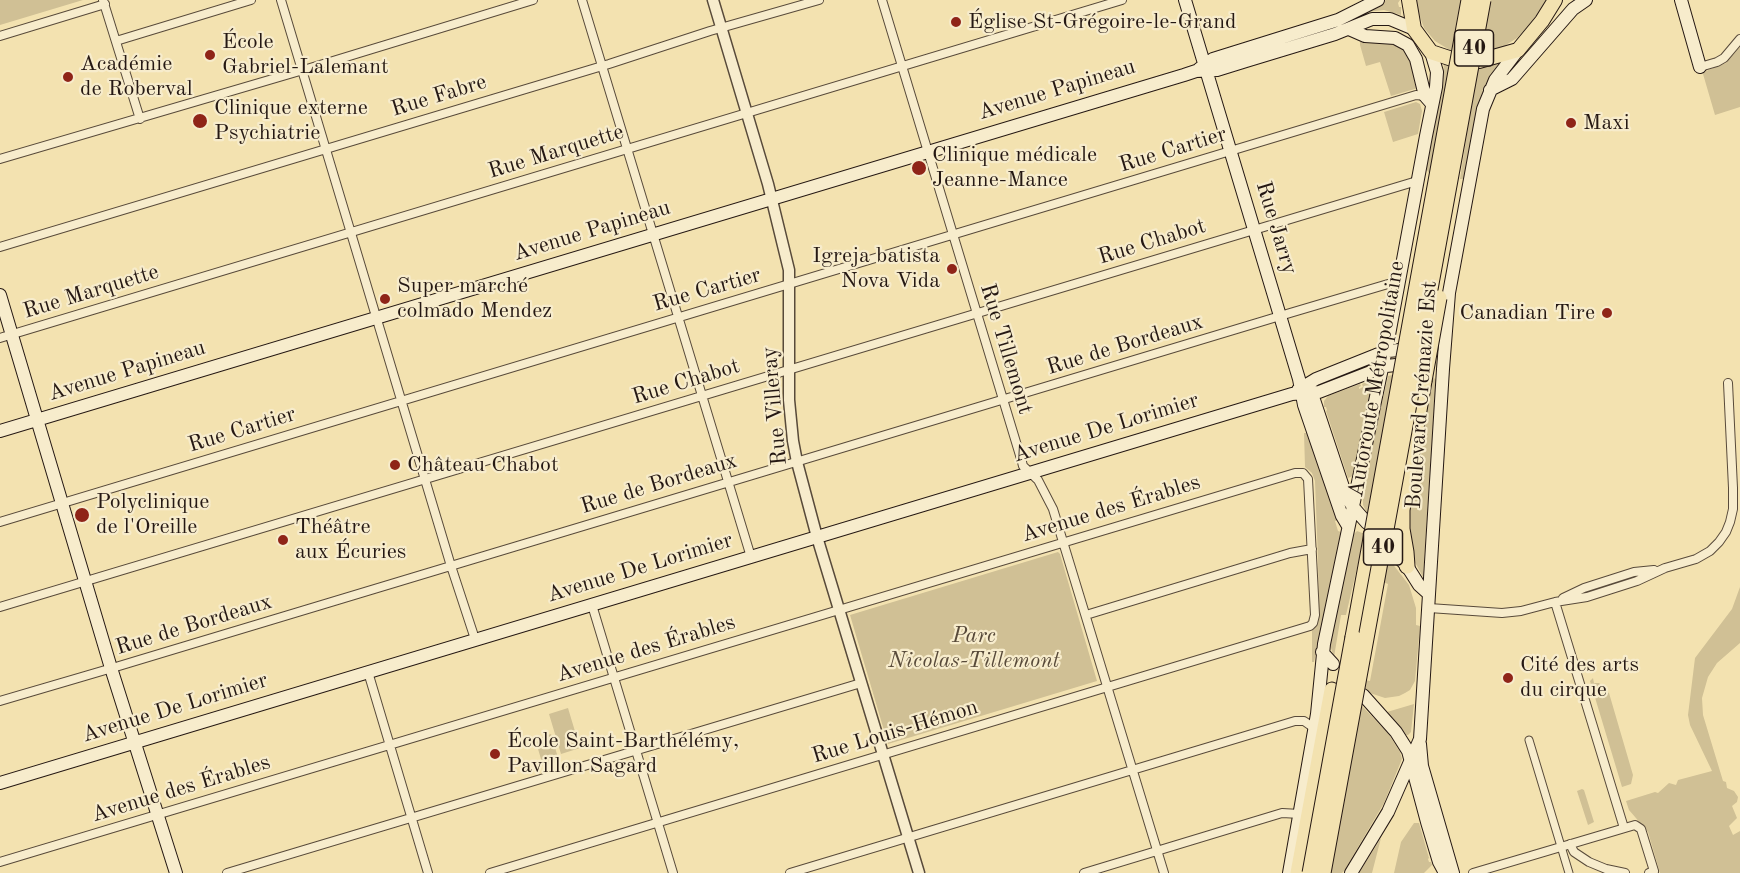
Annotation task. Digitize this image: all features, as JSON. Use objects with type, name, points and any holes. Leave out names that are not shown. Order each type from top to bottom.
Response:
[{"type":"highway","name":"Autoroute Métropolitaine","points":[[1310,873],[1469,0]]},
{"type":"highway","name":"Autoroute Métropolitaine","points":[[1323,873],[1483,0]]},
{"type":"highway","points":[[1407,566],[1402,510],[1435,366],[1443,279],[1443,220]]},
{"type":"highway","points":[[1298,873],[1332,690],[1353,637]]},
{"type":"main road","name":"Rue Jarry","points":[[1185,0],[1202,69],[1231,151],[1301,389]]},
{"type":"main road","points":[[1357,11],[1365,0]]},
{"type":"main road","name":"Avenue Papineau","points":[[1202,69],[1216,58],[1324,26],[1378,0]]},
{"type":"main road","name":"Boulevard Crémazie Est","points":[[1289,873],[1319,699],[1322,652],[1398,284],[1419,204],[1417,181],[1429,100],[1437,76],[1431,52],[1414,29],[1409,0]]},
{"type":"main road","name":"Boulevard Crémazie Est","points":[[1351,873],[1388,812],[1420,739],[1429,608],[1435,366],[1461,214],[1481,116],[1490,90],[1501,70],[1542,21],[1555,0]]},
{"type":"main road","points":[[1490,90],[1512,79],[1563,20],[1586,0]]},
{"type":"main road","points":[[1681,0],[1700,67]]},
{"type":"main road","name":"Avenue Papineau","points":[[0,431],[1202,69],[1226,67],[1335,34],[1367,20],[1378,18],[1396,21],[1414,29]]},
{"type":"main road","points":[[1349,29],[1365,36],[1395,38],[1408,45],[1416,60],[1429,100]]},
{"type":"main road","points":[[1479,62],[1518,50]]},
{"type":"main road","points":[[1431,52],[1452,59]]},
{"type":"main road","points":[[0,295],[6,337],[37,420],[111,668],[176,873]]},
{"type":"main road","name":"Avenue De Lorimier","points":[[0,783],[1031,473],[1301,389],[1316,379],[1385,352],[1399,350]]},
{"type":"main road","name":"Avenue De Lorimier","points":[[1301,389],[1319,392],[1382,368],[1396,365]]},
{"type":"main road","points":[[1301,389],[1315,404],[1346,496],[1367,523]]},
{"type":"main road","points":[[1301,389],[1306,413],[1342,516],[1348,526]]},
{"type":"main road","points":[[1389,548],[1429,594]]},
{"type":"main road","points":[[1322,652],[1333,664]]},
{"type":"main road","points":[[1363,695],[1396,732],[1408,751],[1439,862],[1445,873]]},
{"type":"main road","points":[[1420,739],[1422,766],[1453,873]]},
{"type":"street","points":[[116,41],[251,0]]},
{"type":"street","points":[[281,0],[475,639]]},
{"type":"street","points":[[0,159],[533,0]]},
{"type":"street","points":[[582,0],[751,557]]},
{"type":"street","name":"Rue Villeray","points":[[713,0],[772,198],[789,270],[790,417],[797,462],[817,537],[919,873]]},
{"type":"street","name":"Rue Fabre","points":[[0,247],[819,0]]},
{"type":"street","name":"Rue Tillemont","points":[[882,0],[1023,466],[1038,480],[1053,509],[1164,873]]},
{"type":"street","name":"Rue Marquette","points":[[6,337],[1122,0]]},
{"type":"street","points":[[0,36],[104,2],[140,118]]},
{"type":"street","points":[[1700,67],[1720,61],[1740,39]]},
{"type":"street","name":"Rue Cartier","points":[[0,522],[1416,95],[1429,100]]},
{"type":"street","name":"Rue Chabot","points":[[0,607],[1417,181]]},
{"type":"street","name":"Rue de Bordeaux","points":[[0,701],[1388,284],[1398,284]]},
{"type":"street","points":[[1429,608],[1512,613],[1587,597],[1696,559],[1710,551],[1723,537],[1730,522],[1733,488],[1728,383]]},
{"type":"street","name":"Avenue des Érables","points":[[0,862],[1295,473],[1303,473],[1310,484],[1312,549]]},
{"type":"street","points":[[1086,615],[1312,549]]},
{"type":"street","name":"Rue Louis-Hémon","points":[[490,873],[1310,626],[1313,624],[1315,615],[1312,549]]},
{"type":"street","points":[[1555,602],[1624,828]]},
{"type":"street","points":[[592,604],[674,873]]},
{"type":"street","points":[[368,672],[428,873]]},
{"type":"street","points":[[227,873],[861,683]]},
{"type":"street","points":[[790,873],[1295,721],[1304,721],[1314,728]]},
{"type":"street","points":[[1528,740],[1566,846],[1569,873]]},
{"type":"street","points":[[1084,873],[1282,813],[1300,814]]},
{"type":"street","points":[[1473,873],[1635,825],[1641,829],[1652,872]]},
{"type":"street","points":[[1566,846],[1589,862],[1625,873]]},
{"type":"green space","points":[[0,0],[83,0],[0,25]]},
{"type":"green space","points":[[1386,0],[1400,0],[1398,3],[1401,7],[1401,15],[1384,10],[1366,12]]},
{"type":"green space","points":[[1417,0],[1462,0],[1453,52],[1435,41],[1424,28]]},
{"type":"green space","points":[[1490,0],[1547,0],[1534,21],[1517,38],[1498,50],[1480,55]]},
{"type":"green space","points":[[1360,41],[1392,44],[1403,50],[1408,56],[1418,88],[1391,96],[1380,62],[1366,66]]},
{"type":"green space","points":[[1740,47],[1740,107],[1715,115],[1703,74],[1726,63]]},
{"type":"green space","points":[[1498,61],[1477,108],[1464,179],[1460,179],[1477,68]]},
{"type":"green space","points":[[1444,63],[1451,64],[1431,173],[1429,173],[1425,167],[1442,89]]},
{"type":"green space","points":[[1416,102],[1420,104],[1422,111],[1418,134],[1393,142],[1384,112]]},
{"type":"green space","points":[[1394,375],[1368,515],[1361,496],[1388,376]]},
{"type":"green space","points":[[1432,376],[1436,380],[1423,577],[1411,555],[1405,523]]},
{"type":"green space","points":[[1366,382],[1372,389],[1353,476],[1348,478],[1324,401],[1328,396],[1360,384],[1359,389]]},
{"type":"green space","points":[[1304,433],[1308,433],[1339,520],[1335,521],[1338,531],[1341,532],[1314,662],[1312,662],[1312,631],[1319,617],[1315,481],[1312,473],[1305,467]]},
{"type":"green space","points":[[1357,531],[1365,534],[1346,615],[1341,615],[1334,657],[1330,645],[1353,535]]},
{"type":"green space","name":"Parc Nicolas-Tillemont","points":[[1058,552],[1097,681],[888,744],[850,615]]},
{"type":"green space","points":[[1388,558],[1409,585],[1416,608],[1416,625],[1420,626],[1415,681],[1410,690],[1405,693],[1385,698],[1370,693],[1364,686],[1365,680],[1370,681],[1388,584],[1383,582]]},
{"type":"green space","points":[[1740,587],[1740,643],[1717,663],[1708,677],[1702,698],[1703,715],[1723,781],[1726,782],[1727,788],[1734,791],[1738,797],[1737,802],[1732,806],[1737,818],[1729,826],[1733,835],[1740,831],[1740,873],[1660,873],[1648,832],[1629,810],[1626,801],[1658,793],[1669,783],[1676,785],[1678,780],[1712,771],[1690,725],[1688,715],[1695,658],[1732,609]]},
{"type":"green space","points":[[1593,678],[1594,683],[1599,683],[1609,693],[1633,775],[1631,784],[1622,787],[1590,681]]},
{"type":"green space","points":[[1414,704],[1411,732],[1404,735],[1387,712]]},
{"type":"green space","points":[[1361,705],[1388,733],[1402,759],[1384,803],[1344,871],[1330,873]]},
{"type":"green space","points":[[568,708],[580,748],[561,754],[549,714]]},
{"type":"green space","points":[[551,734],[559,761],[543,766],[536,742],[540,741],[539,738]]},
{"type":"green space","points":[[1582,789],[1594,822],[1588,825],[1577,791]]},
{"type":"green space","points":[[1414,823],[1419,823],[1428,859],[1432,865],[1424,873],[1394,873],[1401,842]]},
{"type":"green space","points":[[1381,838],[1372,873],[1359,873]]},
{"type":"place","name":"Église St-Grégoire-le-Grand","points":[[956,22]]},
{"type":"place","name":"École Gabriel-Lalemant","points":[[210,55]]},
{"type":"place","name":"Académie de Roberval","points":[[68,77]]},
{"type":"place","name":"Clinique externe Psychiatrie","points":[[200,121]]},
{"type":"place","name":"Maxi","points":[[1571,123]]},
{"type":"place","name":"Clinique médicale Jeanne-Mance","points":[[919,168]]},
{"type":"place","name":"Igreja batista Nova Vida","points":[[952,269]]},
{"type":"place","name":"Super marché colmado Mendez","points":[[385,299]]},
{"type":"place","name":"Canadian Tire","points":[[1607,313]]},
{"type":"place","name":"Château Chabot","points":[[395,465]]},
{"type":"place","name":"Polyclinique de l'Oreille","points":[[82,515]]},
{"type":"place","name":"Théâtre aux Écuries","points":[[283,540]]},
{"type":"place","name":"Cité des arts du cirque","points":[[1508,678]]},
{"type":"place","name":"École Saint-Barthélémy, Pavillon Sagard","points":[[495,754]]}]
